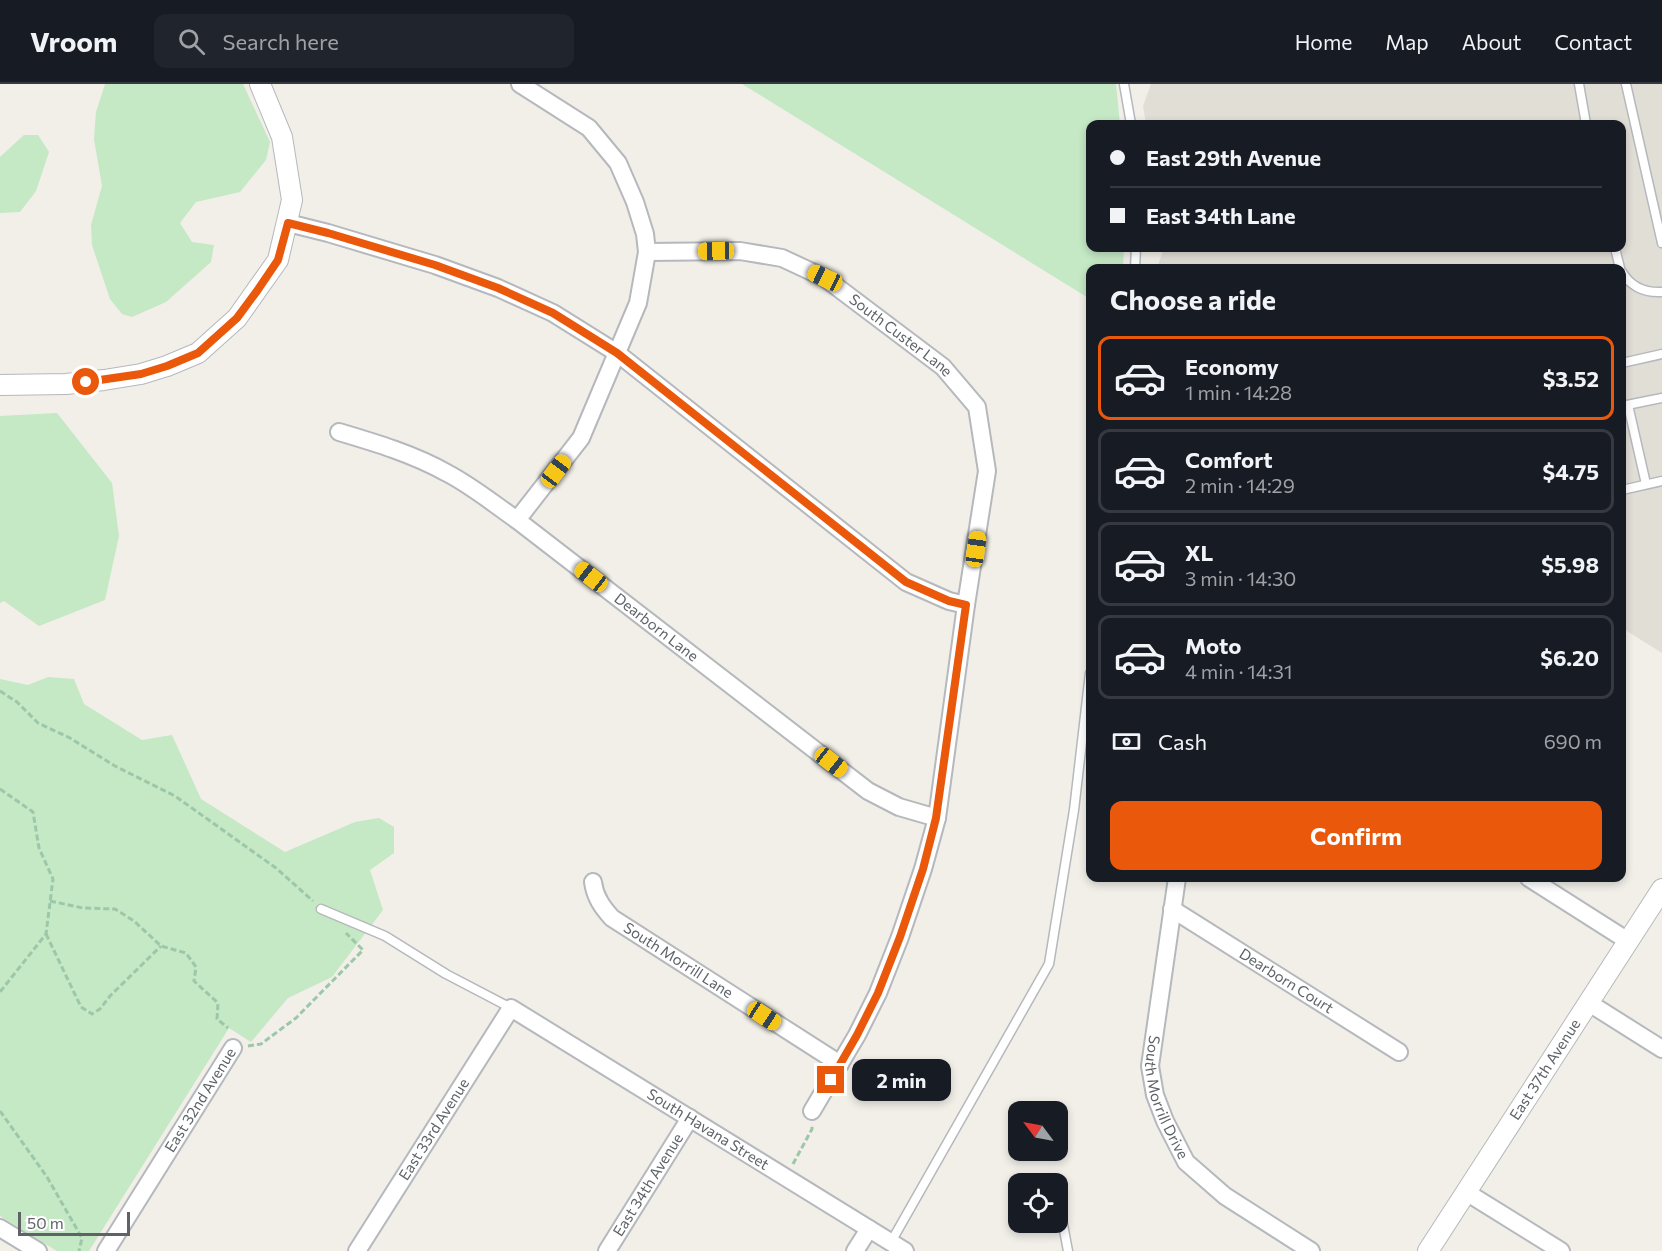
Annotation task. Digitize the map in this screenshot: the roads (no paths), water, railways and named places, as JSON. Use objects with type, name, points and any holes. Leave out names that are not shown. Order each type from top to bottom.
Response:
[{"type":"street","points":[[0,385],[66,384],[141,374],[198,353],[237,318],[278,260],[292,200],[282,137],[260,84]]},
{"type":"street","points":[[517,519],[580,438],[638,303],[646,252],[645,234],[635,202],[618,163],[589,128],[520,84]]},
{"type":"street","points":[[288,223],[435,265],[498,288],[553,313],[617,353],[906,582],[949,601],[966,605]]},
{"type":"street","name":"South Custer Lane","points":[[646,252],[740,251],[782,258],[825,278],[942,367],[977,407],[987,471],[936,818],[923,869],[878,993],[857,1035],[812,1111]]},
{"type":"street","name":"Dearborn Lane","points":[[339,432],[383,444],[447,472],[517,519],[868,790],[899,807],[936,818]]},
{"type":"street","name":"South Morrill Lane","points":[[593,882],[594,893],[612,918],[840,1064]]},
{"type":"street","name":"South Morrill Drive","points":[[1176,882],[1150,1066],[1155,1095],[1165,1121],[1186,1162],[1225,1196],[1311,1251]]},
{"type":"street","points":[[1535,882],[1629,941]]},
{"type":"street","name":"East 37th Avenue","points":[[1428,1251],[1662,889]]},
{"type":"street","name":"Dearborn Court","points":[[1172,909],[1399,1052]]},
{"type":"street","points":[[1589,1003],[1662,1049]]},
{"type":"street","name":"South Havana Street","points":[[511,1008],[898,1247]]},
{"type":"street","name":"East 33rd Avenue","points":[[357,1251],[511,1008]]},
{"type":"street","name":"East 32nd Avenue","points":[[106,1251],[233,1048]]},
{"type":"street","name":"East 34th Avenue","points":[[607,1251],[690,1118]]},
{"type":"street","points":[[1466,1192],[1561,1251]]},
{"type":"street","points":[[0,1228],[38,1251]]},
{"type":"street","points":[[855,1251],[869,1229]]},
{"type":"lane","points":[[1124,84],[1130,120]]},
{"type":"lane","points":[[1579,84],[1585,120]]},
{"type":"lane","points":[[1626,84],[1662,239]]},
{"type":"lane","points":[[1626,280],[1650,293],[1662,291]]},
{"type":"lane","points":[[1626,362],[1662,354]]},
{"type":"lane","points":[[1626,405],[1662,398]]},
{"type":"lane","points":[[1626,409],[1647,484]]},
{"type":"lane","points":[[1626,489],[1662,481]]},
{"type":"lane","points":[[898,1247],[1049,964],[1074,810],[1086,707]]},
{"type":"lane","points":[[321,909],[385,936],[446,974],[511,1008]]},
{"type":"lane","points":[[1065,1233],[1068,1251]]}]
